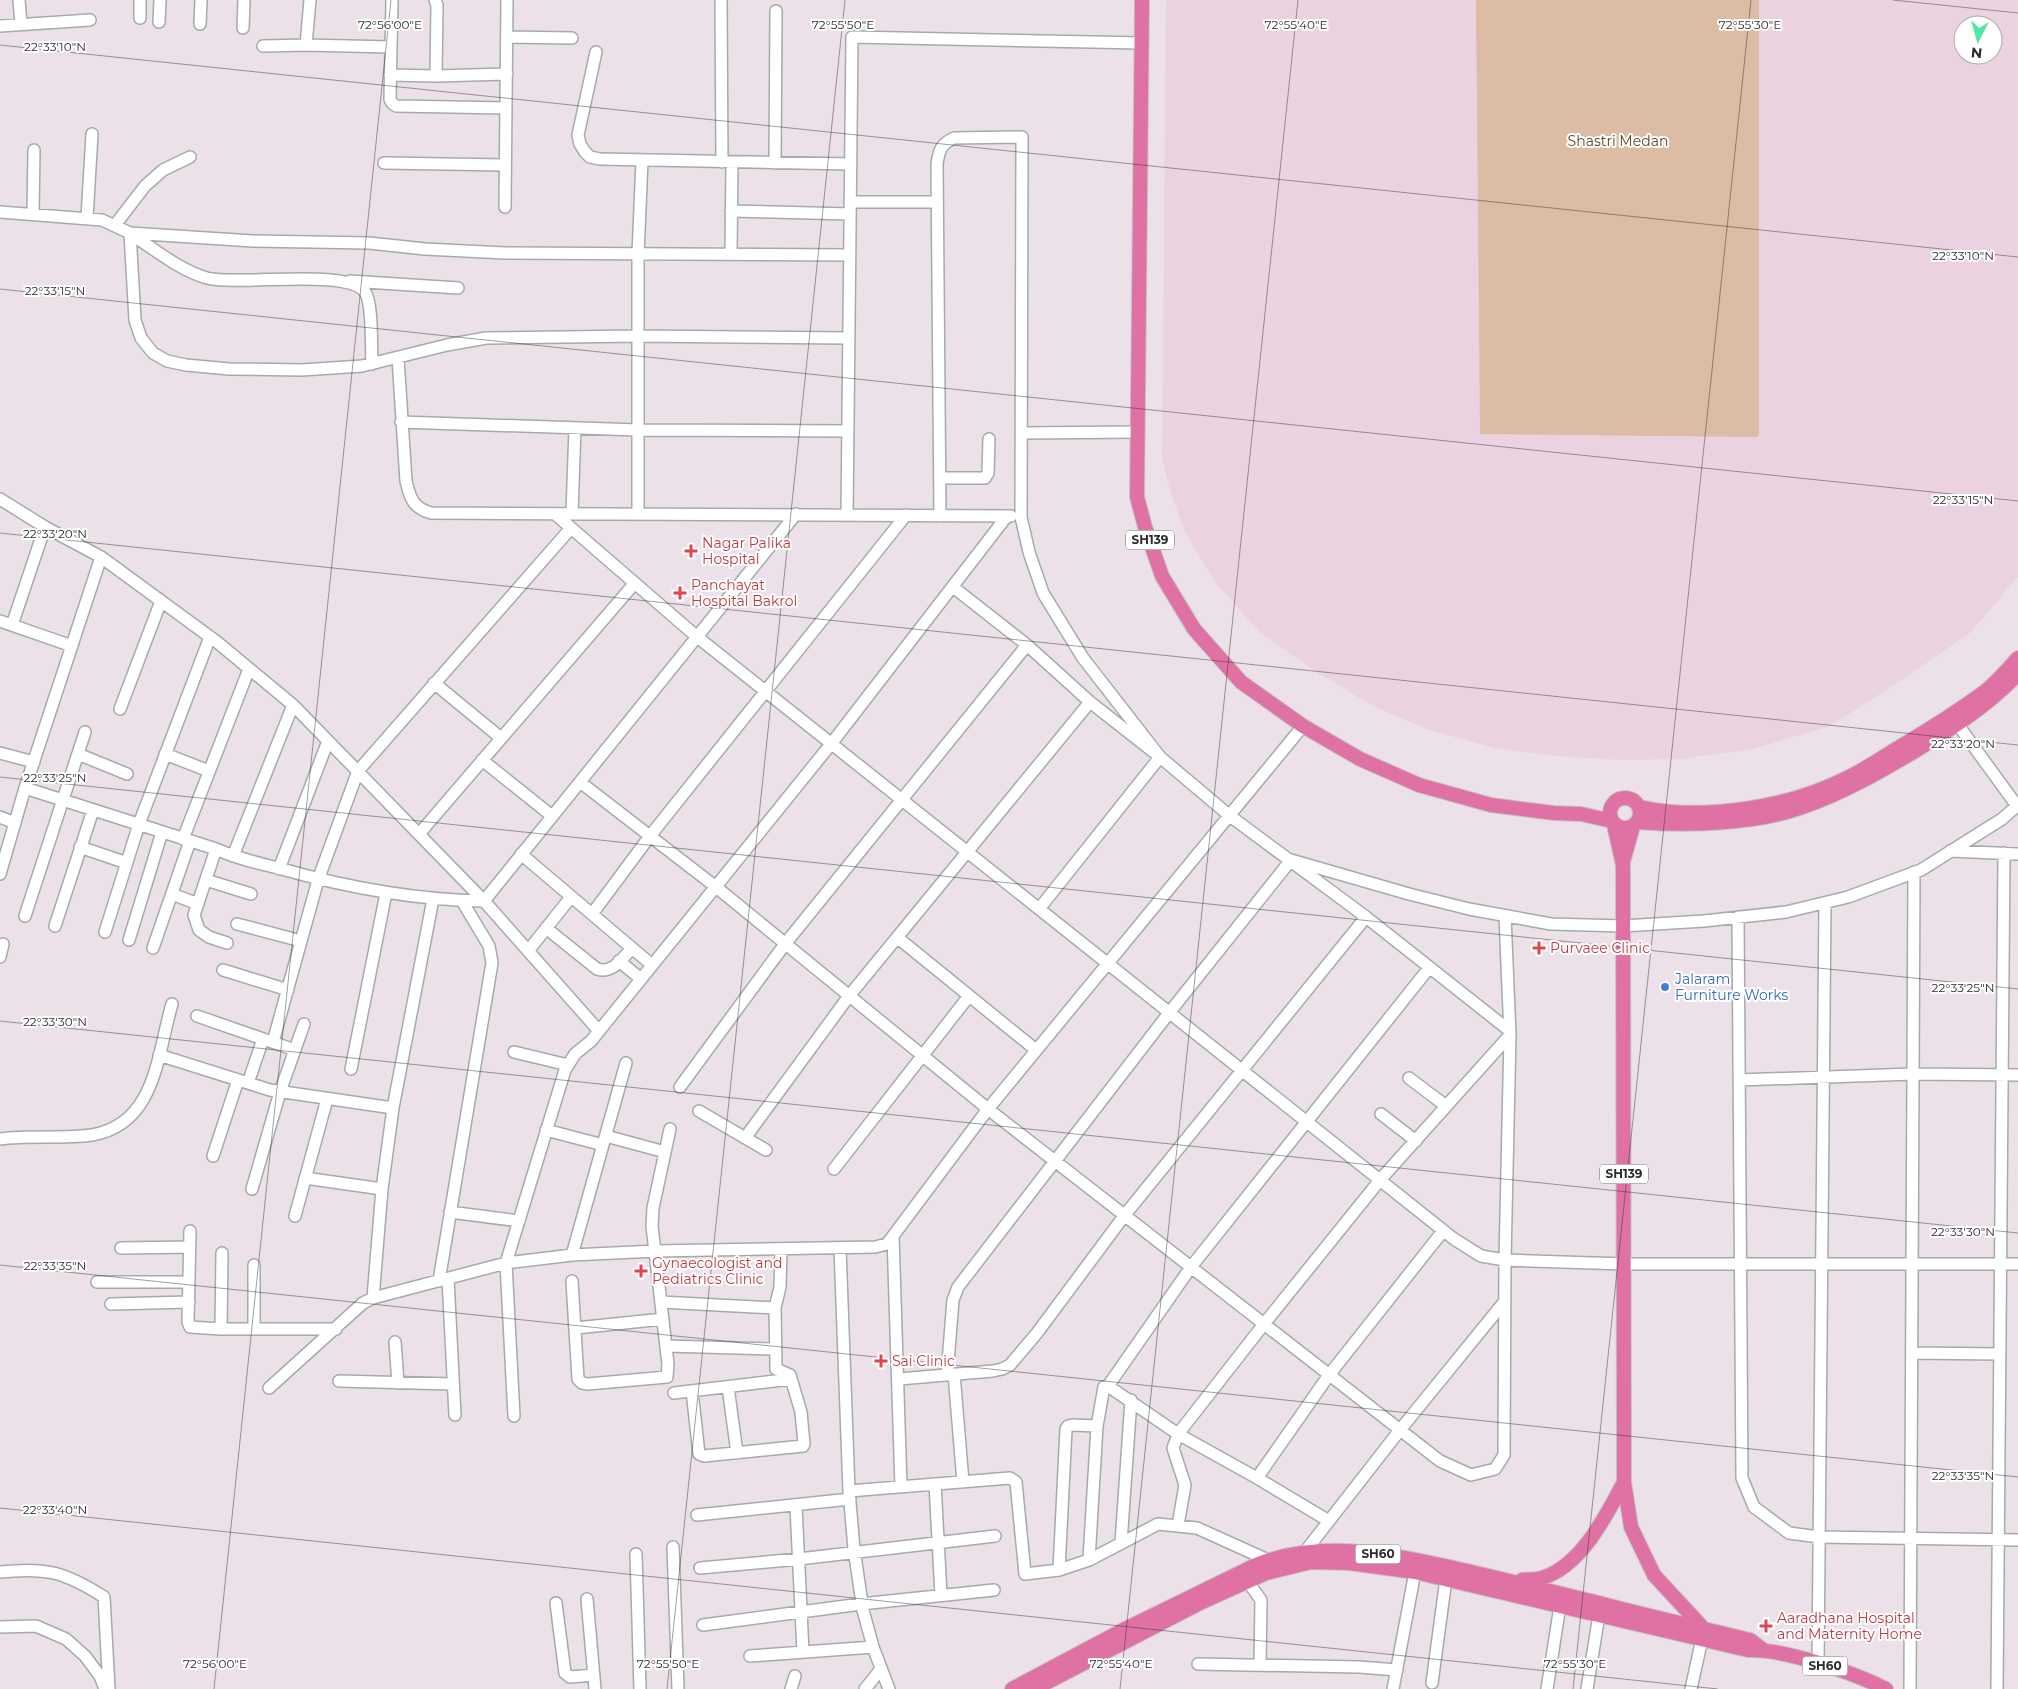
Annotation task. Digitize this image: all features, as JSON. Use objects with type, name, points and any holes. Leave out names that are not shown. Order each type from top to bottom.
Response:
[{"type":"main road","name":"SH139","points":[[1142,0],[1136,432],[1137,497],[1162,576],[1194,629],[1241,682],[1303,726],[1360,759],[1419,785],[1491,805],[1554,813],[1581,814],[1613,823],[1623,865],[1624,1482],[1631,1527],[1654,1576],[1703,1634]]},
{"type":"main road","points":[[1635,824],[1640,814],[1639,807],[1635,802],[1628,798],[1619,799],[1612,805],[1609,813],[1613,823],[1622,829],[1635,824],[1727,822],[1798,809],[1866,780],[1954,720],[2018,658]]},
{"type":"main road","points":[[1639,807],[1662,812],[1692,813],[1766,806],[1797,798],[1847,778],[1954,720],[1996,696],[2018,674]]},
{"type":"main road","name":"SH139","points":[[1581,814],[1612,805]]},
{"type":"main road","name":"SH139","points":[[1623,865],[1635,824]]},
{"type":"main road","points":[[1508,1587],[1540,1578],[1558,1570],[1577,1555],[1607,1515],[1624,1482]]},
{"type":"main road","name":"SH60","points":[[1012,1689],[1125,1629],[1268,1560],[1332,1550],[1392,1555],[1446,1580],[1508,1587],[1560,1606],[1703,1634],[1750,1640],[1762,1649],[1818,1663],[1886,1689]]},
{"type":"main road","name":"SH60","points":[[1039,1688],[1202,1602],[1266,1573],[1311,1562],[1416,1566],[1656,1618],[1703,1634]]},
{"type":"street","points":[[19,0],[21,24]]},
{"type":"street","points":[[140,0],[140,18]]},
{"type":"street","points":[[159,22],[160,0]]},
{"type":"street","points":[[200,24],[201,0]]},
{"type":"street","points":[[243,28],[244,0]]},
{"type":"street","points":[[306,45],[310,0]]},
{"type":"street","points":[[392,0],[390,74],[390,99],[392,103],[396,106],[506,108]]},
{"type":"street","points":[[435,0],[437,5],[436,76]]},
{"type":"street","points":[[505,207],[507,0]]},
{"type":"street","points":[[721,0],[727,162],[731,211],[730,254]]},
{"type":"street","points":[[775,163],[776,11]]},
{"type":"street","points":[[0,26],[90,20]]},
{"type":"street","points":[[846,515],[852,36],[1142,43]]},
{"type":"street","points":[[507,37],[572,38]]},
{"type":"street","points":[[262,46],[391,47]]},
{"type":"street","points":[[596,52],[579,124],[580,144],[590,156],[642,161],[851,164]]},
{"type":"street","points":[[390,74],[436,76],[507,74]]},
{"type":"street","points":[[86,218],[92,134]]},
{"type":"street","points":[[940,516],[938,150],[945,142],[954,138],[1022,137],[1021,517],[1029,552],[1043,593],[1083,658],[1160,757]]},
{"type":"street","points":[[33,214],[34,150]]},
{"type":"street","points":[[115,225],[144,186],[163,170],[190,157]]},
{"type":"street","points":[[638,514],[638,254],[642,161]]},
{"type":"street","points":[[384,163],[505,165]]},
{"type":"street","points":[[850,202],[937,202]]},
{"type":"street","points":[[731,211],[850,214]]},
{"type":"street","points":[[0,212],[102,220],[130,233],[183,269],[209,278],[332,280],[458,288]]},
{"type":"street","points":[[130,233],[254,241],[369,243],[481,252],[850,255]]},
{"type":"street","points":[[130,233],[134,320],[141,338],[154,353],[167,361],[229,369],[302,370],[362,366],[447,345],[486,338],[638,336],[849,338]]},
{"type":"street","points":[[332,280],[355,285],[364,291],[369,302],[372,364]]},
{"type":"street","points":[[398,358],[406,481],[409,494],[420,510],[431,513],[1021,517]]},
{"type":"street","points":[[401,422],[638,430],[848,431]]},
{"type":"street","points":[[572,513],[574,428]]},
{"type":"street","points":[[1022,433],[1136,432]]},
{"type":"street","points":[[940,478],[985,478],[988,473],[989,439]]},
{"type":"street","points":[[0,499],[45,527],[101,557],[210,637],[293,705],[484,901],[599,1031]]},
{"type":"street","points":[[556,514],[634,584],[696,636],[1443,1231],[1481,1256],[1505,1260],[1624,1264],[2018,1264]]},
{"type":"street","points":[[484,901],[796,514]]},
{"type":"street","points":[[592,914],[650,836],[906,515]]},
{"type":"street","points":[[514,1416],[506,1263],[546,1130],[568,1065],[599,1031],[831,744],[1007,516]]},
{"type":"street","points":[[12,625],[45,527]]},
{"type":"street","points":[[213,1156],[243,1082],[268,1041],[288,990],[318,880],[358,771],[571,528]]},
{"type":"street","points":[[0,874],[34,762],[101,557]]},
{"type":"street","points":[[418,834],[634,584]]},
{"type":"street","points":[[953,587],[1027,645],[1090,702],[1160,757],[1230,816],[1366,917],[1510,1033]]},
{"type":"street","points":[[120,709],[161,601]]},
{"type":"street","points":[[0,621],[72,646]]},
{"type":"street","points":[[105,932],[139,824],[210,637]]},
{"type":"street","points":[[680,1088],[785,944],[1027,645]]},
{"type":"street","points":[[153,948],[172,894],[186,840],[209,771],[249,669]]},
{"type":"street","points":[[434,683],[501,738]]},
{"type":"street","points":[[745,1138],[849,996],[1090,702]]},
{"type":"street","points":[[232,856],[293,705]]},
{"type":"street","points":[[1291,860],[1409,894],[1505,916],[1551,924],[1623,926],[1786,912],[1848,897],[1914,872],[2002,819],[2017,805],[1954,720]]},
{"type":"street","points":[[269,1388],[363,1303],[373,1298],[506,1263],[572,1255],[656,1251],[883,1246],[893,1236],[1036,1050],[1303,726]]},
{"type":"street","points":[[25,916],[85,732]]},
{"type":"street","points":[[279,869],[328,741]]},
{"type":"street","points":[[0,753],[34,762]]},
{"type":"street","points":[[78,754],[126,774]]},
{"type":"street","points":[[165,754],[209,771]]},
{"type":"street","points":[[1039,909],[1160,757]]},
{"type":"street","points":[[482,760],[552,816]]},
{"type":"street","points":[[580,782],[716,887],[988,1110],[1124,1216],[1440,1461],[1472,1475],[1495,1469],[1504,1455],[1505,1260],[1510,1033],[1505,916]]},
{"type":"street","points":[[26,788],[216,849],[232,856],[318,880],[386,893],[433,899],[484,901]]},
{"type":"street","points":[[55,926],[92,810]]},
{"type":"street","points":[[0,817],[15,823]]},
{"type":"street","points":[[129,940],[162,832]]},
{"type":"street","points":[[80,847],[127,863]]},
{"type":"street","points":[[216,849],[194,915],[198,930],[209,937],[227,943]]},
{"type":"street","points":[[1950,851],[2018,854]]},
{"type":"street","points":[[1997,1689],[2004,853]]},
{"type":"street","points":[[521,854],[652,966]]},
{"type":"street","points":[[963,1482],[951,1375],[953,1300],[958,1287],[1169,1013],[1291,860]]},
{"type":"street","points":[[1910,1689],[1914,872]]},
{"type":"street","points":[[206,880],[251,894]]},
{"type":"street","points":[[351,1068],[386,893]]},
{"type":"street","points":[[172,894],[198,904]]},
{"type":"street","points":[[528,951],[571,897]]},
{"type":"street","points":[[373,1298],[382,1189],[394,1108],[433,899]]},
{"type":"street","points":[[455,1415],[444,1280],[450,1212],[492,962],[489,946],[462,901]]},
{"type":"street","points":[[1818,1663],[1825,902]]},
{"type":"street","points":[[899,1379],[993,1371],[1010,1365],[1037,1333],[1124,1216],[1366,917]]},
{"type":"street","points":[[1738,917],[1742,1478],[1754,1507],[1789,1533],[1819,1537],[2018,1540]]},
{"type":"street","points":[[237,924],[301,941]]},
{"type":"street","points":[[546,928],[596,969],[604,971],[610,970],[632,948]]},
{"type":"street","points":[[898,938],[1036,1050]]},
{"type":"street","points":[[0,957],[3,944]]},
{"type":"street","points":[[619,961],[641,979]]},
{"type":"street","points":[[1089,1560],[1097,1426],[1104,1387],[1108,1386],[1191,1267],[1429,968]]},
{"type":"street","points":[[223,970],[288,990]]},
{"type":"street","points":[[834,1169],[969,996]]},
{"type":"street","points":[[0,1139],[93,1134],[125,1123],[134,1115],[144,1100],[152,1080],[172,1004]]},
{"type":"street","points":[[197,1016],[295,1050]]},
{"type":"street","points":[[252,1189],[280,1092],[304,1024]]},
{"type":"street","points":[[1178,1525],[1185,1485],[1173,1448],[1178,1434],[1380,1180],[1510,1033]]},
{"type":"street","points":[[514,1052],[568,1065]]},
{"type":"street","points":[[159,1055],[280,1092],[394,1108]]},
{"type":"street","points":[[572,1255],[626,1063]]},
{"type":"street","points":[[1739,1080],[1913,1074],[2018,1074]]},
{"type":"street","points":[[1409,1078],[1446,1106]]},
{"type":"street","points":[[295,1216],[327,1099]]},
{"type":"street","points":[[699,1111],[766,1150]]},
{"type":"street","points":[[1381,1114],[1416,1140]]},
{"type":"street","points":[[572,1280],[578,1379],[582,1383],[667,1377],[669,1372],[652,1226],[653,1208],[670,1129]]},
{"type":"street","points":[[546,1130],[665,1152]]},
{"type":"street","points":[[305,1178],[382,1189]]},
{"type":"street","points":[[450,1212],[519,1221]]},
{"type":"street","points":[[190,1231],[188,1322],[190,1327],[221,1329],[336,1329]]},
{"type":"street","points":[[1257,1478],[1330,1375],[1443,1231]]},
{"type":"street","points":[[893,1236],[901,1487]]},
{"type":"street","points":[[121,1248],[190,1247]]},
{"type":"street","points":[[840,1248],[850,1495],[855,1552],[861,1604],[873,1647],[889,1689]]},
{"type":"street","points":[[692,1391],[699,1454],[704,1456],[803,1446],[801,1412],[791,1379],[788,1373],[776,1370],[775,1308],[780,1287],[781,1249]]},
{"type":"street","points":[[221,1329],[222,1254]]},
{"type":"street","points":[[254,1264],[254,1328]]},
{"type":"street","points":[[97,1282],[189,1282]]},
{"type":"street","points":[[1304,1553],[1400,1430],[1505,1301]]},
{"type":"street","points":[[111,1304],[189,1302]]},
{"type":"street","points":[[661,1302],[775,1308]]},
{"type":"street","points":[[576,1328],[663,1319]]},
{"type":"street","points":[[395,1342],[398,1382]]},
{"type":"street","points":[[666,1346],[775,1349]]},
{"type":"street","points":[[1912,1352],[2000,1354]]},
{"type":"street","points":[[674,1394],[791,1379]]},
{"type":"street","points":[[339,1381],[453,1384]]},
{"type":"street","points":[[1108,1386],[1178,1434],[1257,1478],[1329,1522]]},
{"type":"street","points":[[728,1387],[737,1453]]},
{"type":"street","points":[[1121,1543],[1131,1400]]},
{"type":"street","points":[[1059,1570],[1066,1429],[1072,1425],[1097,1426]]},
{"type":"street","points":[[697,1515],[796,1506],[901,1487],[1010,1478],[1016,1482],[1025,1574],[1059,1570],[1089,1560],[1158,1524],[1197,1528],[1268,1560]]},
{"type":"street","points":[[935,1484],[941,1596]]},
{"type":"street","points":[[796,1506],[804,1652]]},
{"type":"street","points":[[700,1568],[799,1559],[995,1536]]},
{"type":"street","points":[[673,1547],[678,1689]]},
{"type":"street","points":[[636,1554],[640,1689]]},
{"type":"street","points":[[1393,1689],[1416,1566]]},
{"type":"street","points":[[0,1572],[32,1570],[57,1572],[83,1583],[104,1597],[107,1689]]},
{"type":"street","points":[[1432,1683],[1446,1580]]},
{"type":"street","points":[[1248,1582],[1261,1600],[1260,1666]]},
{"type":"street","points":[[703,1625],[861,1604],[994,1590]]},
{"type":"street","points":[[587,1599],[595,1689]]},
{"type":"street","points":[[556,1603],[565,1673],[570,1677],[594,1675]]},
{"type":"street","points":[[1547,1689],[1560,1606]]},
{"type":"street","points":[[1587,1689],[1599,1614]]},
{"type":"street","points":[[0,1628],[36,1626],[66,1639],[85,1656],[107,1689]]},
{"type":"street","points":[[1691,1689],[1703,1634]]},
{"type":"street","points":[[750,1656],[873,1647]]},
{"type":"street","points":[[1198,1664],[1359,1667],[1397,1670]]},
{"type":"street","points":[[865,1689],[882,1669]]},
{"type":"street","points":[[791,1689],[795,1676]]},
{"type":"shaded area","points":[[1166,0],[2018,0],[2018,577],[1971,632],[1905,678],[1830,726],[1753,749],[1682,759],[1619,760],[1554,756],[1494,748],[1426,729],[1371,705],[1318,673],[1259,632],[1216,583],[1185,533],[1169,487],[1162,458]]},
{"type":"green space","name":"Shastri Medan","points":[[1476,0],[1759,0],[1758,437],[1480,434]]},
{"type":"place","name":"Nagar Palika Hospital","points":[[691,551]]},
{"type":"place","name":"Panchayat Hospital Bakrol","points":[[680,593]]},
{"type":"place","name":"Purvaee Clinic","points":[[1539,948]]},
{"type":"place","name":"Jalaram Furniture Works","points":[[1665,987]]},
{"type":"place","name":"Gynaecologist and Pediatrics Clinic","points":[[641,1271]]},
{"type":"place","name":"Sai Clinic","points":[[881,1361]]},
{"type":"place","name":"Aaradhana Hospital and Maternity Home","points":[[1766,1626]]}]
